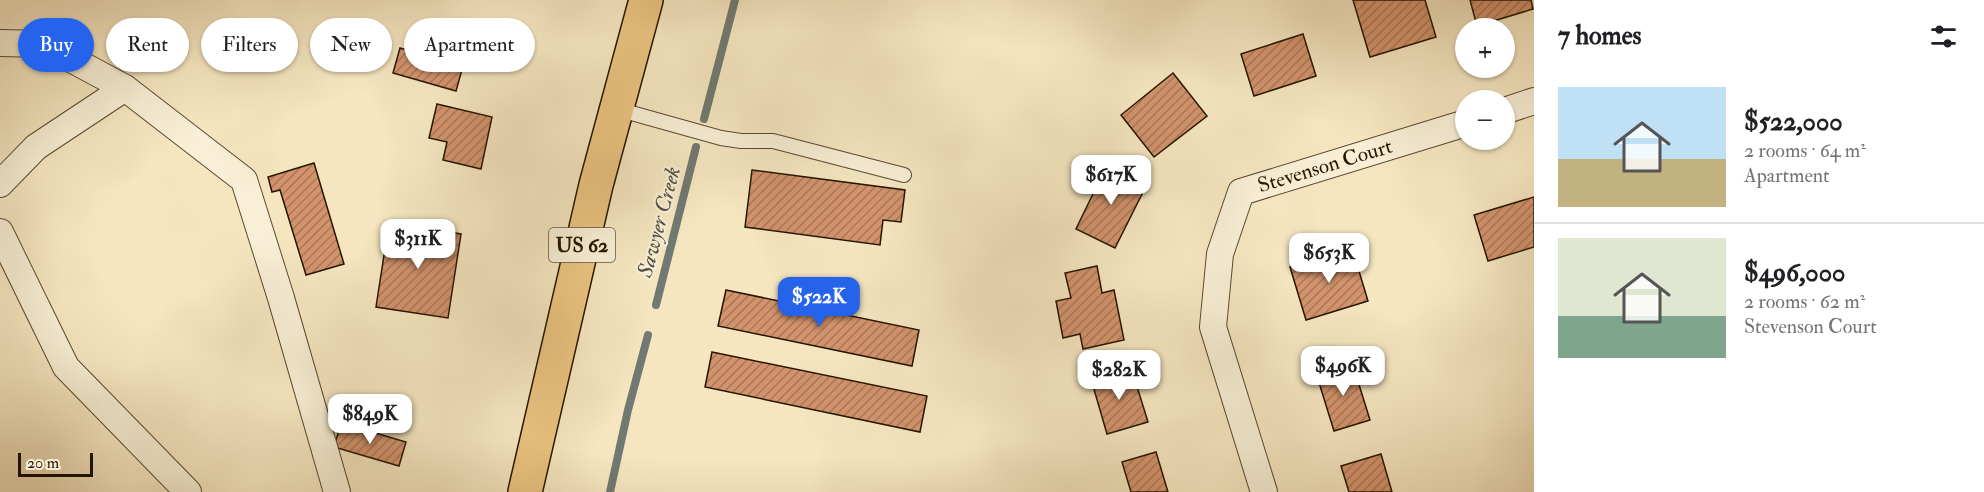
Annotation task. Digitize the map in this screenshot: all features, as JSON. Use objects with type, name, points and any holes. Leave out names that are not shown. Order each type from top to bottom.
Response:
[{"type":"main road","name":"US 62","points":[[525,492],[596,185],[646,0]]},
{"type":"street","points":[[0,43],[43,44],[125,88],[244,180],[337,492]]},
{"type":"street","points":[[0,184],[36,147],[125,88]]},
{"type":"street","points":[[1515,107],[1534,101]]},
{"type":"street","name":"Stevenson Court","points":[[1264,492],[1213,327],[1220,254],[1241,192],[1455,126]]},
{"type":"street","points":[[0,232],[66,367],[188,492]]},
{"type":"lane","points":[[617,109],[721,138],[741,141],[773,141],[904,175]]},
{"type":"building","points":[[1353,0],[1425,0],[1436,37],[1370,57]]},
{"type":"building","points":[[1470,0],[1531,0],[1533,9],[1503,18],[1475,18]]},
{"type":"building","points":[[1303,34],[1316,76],[1254,96],[1241,54]]},
{"type":"building","points":[[400,48],[404,49],[404,72],[461,72],[456,91],[393,73]]},
{"type":"building","points":[[1173,73],[1207,116],[1154,157],[1121,115]]},
{"type":"building","points":[[437,104],[492,117],[481,169],[443,160],[447,142],[429,138]]},
{"type":"building","points":[[314,163],[344,264],[306,275],[280,190],[272,192],[268,177]]},
{"type":"building","points":[[1107,165],[1147,184],[1115,248],[1076,229]]},
{"type":"building","points":[[752,170],[905,190],[901,222],[883,220],[880,245],[745,227]]},
{"type":"building","points":[[1534,197],[1534,247],[1488,261],[1474,215]]},
{"type":"building","points":[[389,223],[461,234],[448,318],[376,307]]},
{"type":"building","points":[[1352,248],[1368,301],[1306,320],[1290,267]]},
{"type":"building","points":[[1097,266],[1102,293],[1114,290],[1124,340],[1083,349],[1080,334],[1063,338],[1056,301],[1071,298],[1065,273]]},
{"type":"building","points":[[726,290],[919,330],[912,366],[718,326]]},
{"type":"building","points":[[712,352],[927,396],[920,432],[705,387]]},
{"type":"building","points":[[1352,362],[1370,420],[1334,431],[1316,373]]},
{"type":"building","points":[[1131,367],[1148,422],[1107,434],[1091,379]]},
{"type":"building","points":[[341,423],[406,442],[399,466],[334,447]]},
{"type":"building","points":[[1156,452],[1168,492],[1131,492],[1122,462]]},
{"type":"building","points":[[1381,454],[1392,492],[1349,492],[1341,466]]},
{"type":"waterway","name":"Sawyer Creek","points":[[704,119],[735,0]]},
{"type":"waterway","name":"Sawyer Creek","points":[[656,305],[696,147]]},
{"type":"waterway","name":"Sawyer Creek","points":[[610,492],[648,335]]}]
